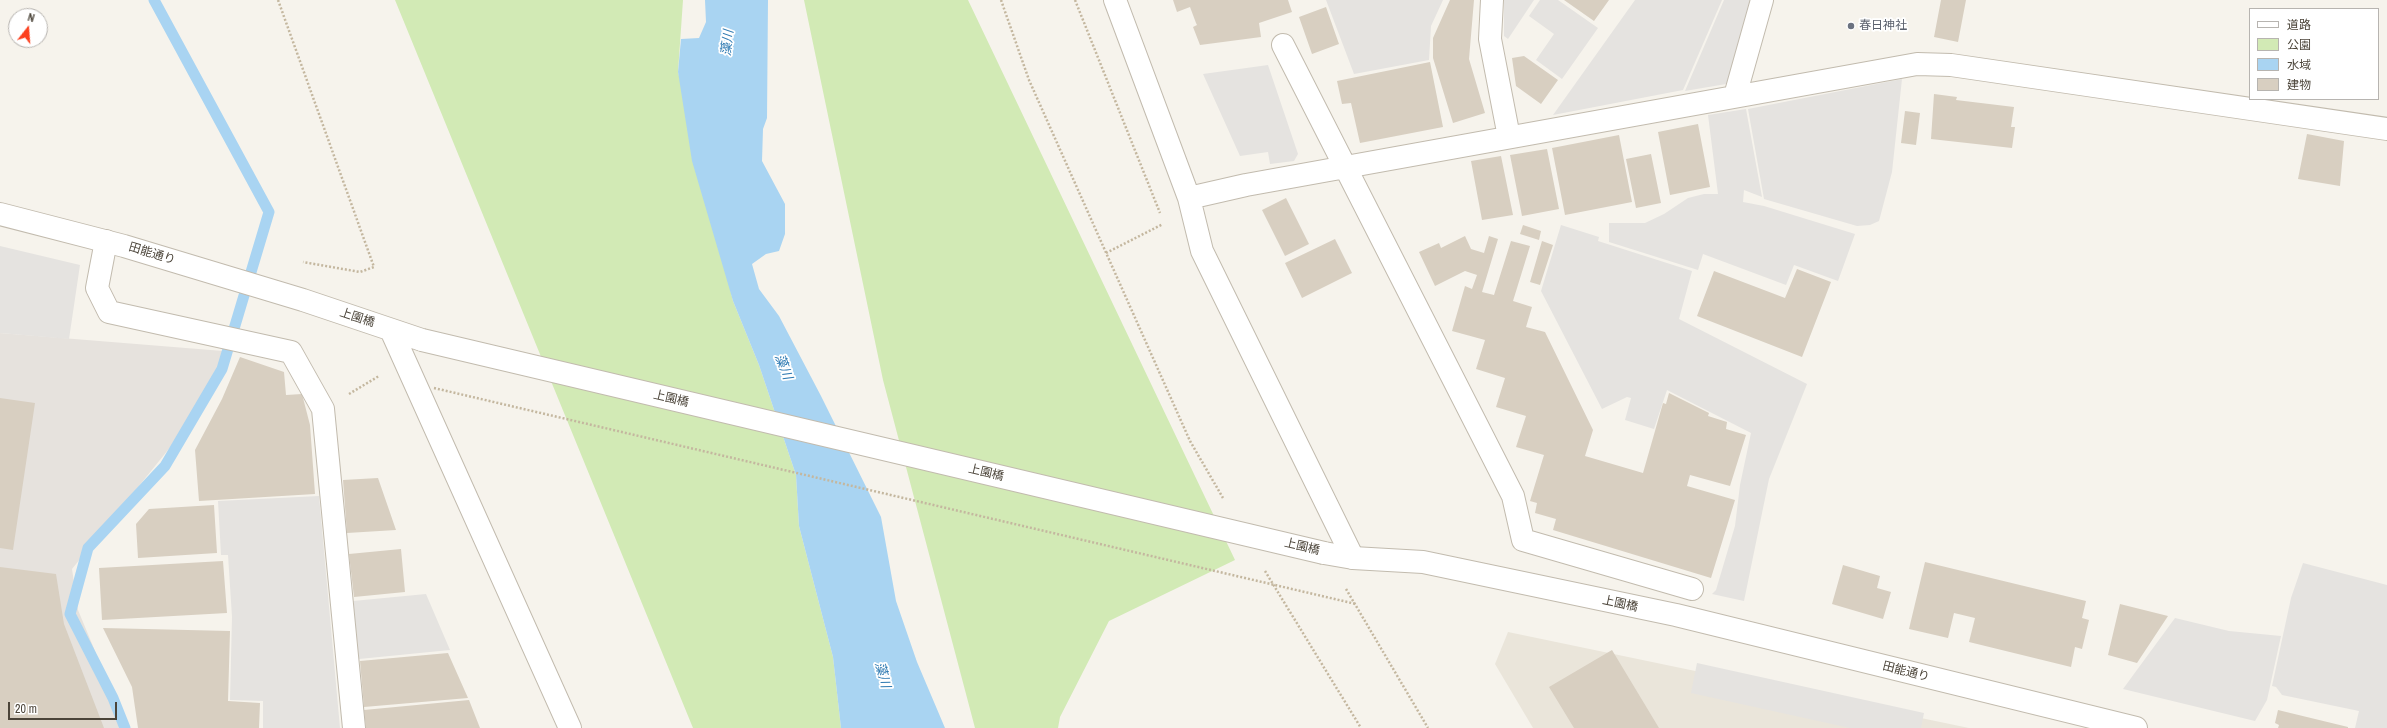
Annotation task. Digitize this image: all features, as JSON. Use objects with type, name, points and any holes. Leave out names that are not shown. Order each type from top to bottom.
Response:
[{"type":"street","points":[[1115,0],[1189,198],[1202,251],[1353,558]]},
{"type":"street","points":[[1492,0],[1490,39],[1509,137]]},
{"type":"street","points":[[1735,96],[1762,0]]},
{"type":"street","points":[[1283,45],[1512,496],[1523,540],[1692,589]]},
{"type":"street","points":[[1189,198],[1344,167],[1917,64],[1931,64],[1998,72],[2387,129]]},
{"type":"street","name":"田能通り","points":[[0,214],[106,241],[302,300]]},
{"type":"street","points":[[106,241],[97,288],[109,312],[292,352],[323,409],[354,728]]},
{"type":"street","name":"上園橋","points":[[302,300],[422,340],[1324,553],[1353,558],[1423,562],[1676,616]]},
{"type":"street","points":[[391,330],[570,728]]},
{"type":"street","name":"田能通り","points":[[1676,616],[2136,728]]},
{"type":"path","points":[[278,0],[374,267],[360,272],[303,262]]},
{"type":"path","points":[[1001,0],[1030,80],[1106,253],[1190,441],[1225,503]]},
{"type":"path","points":[[1106,253],[1165,224]]},
{"type":"path","points":[[323,409],[384,373]]},
{"type":"path","points":[[434,388],[1356,604]]},
{"type":"path","points":[[1261,564],[1292,619],[1360,728]]},
{"type":"path","points":[[1342,583],[1356,604],[1428,728]]},
{"type":"shaded area","points":[[1326,0],[1443,0],[1431,26],[1429,60],[1354,74]]},
{"type":"shaded area","points":[[1504,0],[1534,0],[1508,39],[1504,36]]},
{"type":"shaded area","points":[[1540,0],[1558,0],[1598,28],[1562,79],[1536,60],[1554,34],[1529,16]]},
{"type":"shaded area","points":[[1635,0],[1722,0],[1683,90],[1553,115]]},
{"type":"shaded area","points":[[1724,0],[1756,0],[1732,83],[1685,91]]},
{"type":"shaded area","points":[[1268,65],[1298,154],[1294,161],[1270,164],[1268,152],[1240,156],[1203,74]]},
{"type":"shaded area","points":[[1902,79],[1892,172],[1879,221],[1870,225],[1857,226],[1764,199],[1748,109]]},
{"type":"shaded area","points":[[1746,109],[1762,197],[1744,190],[1743,202],[1764,206],[1855,234],[1838,281],[1794,265],[1786,285],[1703,254],[1698,270],[1609,242],[1609,223],[1645,223],[1664,214],[1688,198],[1704,194],[1718,194],[1708,115]]},
{"type":"shaded area","points":[[1561,225],[1599,237],[1598,241],[1692,271],[1679,319],[1807,384],[1769,479],[1744,601],[1712,594],[1716,590],[1735,526],[1740,485],[1751,433],[1667,390],[1654,429],[1625,420],[1631,398],[1627,397],[1602,409],[1541,291]]},
{"type":"shaded area","points":[[0,246],[80,265],[69,339],[0,333]]},
{"type":"shaded area","points":[[0,333],[223,351],[205,404],[72,569],[78,610],[124,721],[125,728],[0,728]]},
{"type":"shaded area","points":[[319,496],[340,728],[263,728],[263,701],[230,700],[232,617],[228,555],[221,555],[218,501]]},
{"type":"shaded area","points":[[2303,563],[2387,585],[2387,728],[2355,728],[2359,711],[2282,695],[2276,687],[2272,686],[2291,598]]},
{"type":"shaded area","points":[[426,594],[450,650],[359,659],[353,601]]},
{"type":"shaded area","points":[[2175,618],[2229,631],[2281,636],[2267,700],[2255,721],[2123,689]]},
{"type":"shaded area","points":[[1508,632],[1969,728],[1533,728],[1495,664]]},
{"type":"shaded area","points":[[1697,663],[1924,713],[1921,728],[1850,728],[1691,693]]},
{"type":"green space","points":[[395,0],[683,0],[678,72],[733,301],[759,365],[796,475],[799,526],[833,657],[841,728],[693,728]]},
{"type":"green space","points":[[804,0],[968,0],[1235,560],[1109,621],[1060,717],[1058,728],[975,728],[883,380]]},
{"type":"water","name":"藻川","points":[[705,0],[768,0],[767,118],[763,129],[762,161],[785,204],[785,234],[779,251],[766,254],[752,264],[759,289],[779,316],[821,396],[881,517],[896,601],[917,662],[945,728],[841,728],[833,657],[799,526],[796,475],[759,365],[733,301],[692,161],[678,72],[681,39],[699,38],[706,22]]},
{"type":"building","points":[[1173,0],[1288,0],[1292,12],[1259,23],[1261,37],[1200,45],[1193,27],[1197,25],[1190,7],[1177,12]]},
{"type":"building","points":[[1450,0],[1474,0],[1469,59],[1485,113],[1453,123],[1433,58],[1433,38]]},
{"type":"building","points":[[1564,0],[1609,0],[1594,21]]},
{"type":"building","points":[[1941,0],[1966,0],[1958,42],[1934,37]]},
{"type":"building","points":[[1326,7],[1339,44],[1312,54],[1299,17]]},
{"type":"building","points":[[1524,56],[1558,80],[1541,104],[1516,86],[1512,58]]},
{"type":"building","points":[[1430,62],[1443,127],[1360,143],[1351,103],[1342,104],[1337,81]]},
{"type":"building","points":[[1934,94],[1957,97],[1956,100],[2014,107],[2011,127],[2015,127],[2012,148],[1931,139]]},
{"type":"building","points":[[1905,111],[1920,113],[1916,145],[1901,143]]},
{"type":"building","points":[[1698,124],[1710,187],[1670,195],[1658,132]]},
{"type":"building","points":[[2307,134],[2344,141],[2340,186],[2298,179]]},
{"type":"building","points":[[1619,135],[1632,202],[1565,215],[1552,148]]},
{"type":"building","points":[[1547,149],[1559,209],[1522,216],[1510,155]]},
{"type":"building","points":[[1651,154],[1661,203],[1636,208],[1626,159]]},
{"type":"building","points":[[1501,156],[1513,215],[1482,220],[1471,161]]},
{"type":"building","points":[[1286,198],[1309,244],[1285,256],[1262,210]]},
{"type":"building","points":[[1523,225],[1541,231],[1539,240],[1520,234]]},
{"type":"building","points":[[1465,236],[1471,249],[1484,253],[1489,236],[1498,239],[1482,292],[1494,295],[1511,241],[1530,246],[1513,301],[1532,307],[1526,327],[1545,332],[1593,430],[1585,456],[1643,473],[1663,403],[1666,404],[1669,393],[1709,413],[1708,416],[1727,422],[1726,429],[1746,435],[1730,486],[1690,475],[1687,486],[1735,500],[1711,578],[1553,530],[1556,519],[1535,513],[1537,503],[1530,501],[1544,455],[1516,447],[1526,416],[1496,407],[1505,378],[1476,369],[1485,340],[1452,331],[1465,286],[1472,289],[1477,275],[1465,271],[1435,286],[1419,252],[1439,243],[1441,248]]},
{"type":"building","points":[[1335,239],[1352,273],[1302,298],[1285,263]]},
{"type":"building","points":[[1542,241],[1553,245],[1540,285],[1530,282]]},
{"type":"building","points":[[1797,269],[1831,282],[1802,357],[1697,316],[1714,271],[1785,298]]},
{"type":"building","points":[[240,357],[284,372],[286,395],[302,394],[310,425],[315,494],[199,501],[195,450],[222,399]]},
{"type":"building","points":[[0,398],[35,403],[13,550],[0,548]]},
{"type":"building","points":[[378,478],[396,530],[347,533],[343,480]]},
{"type":"building","points":[[214,505],[217,553],[138,558],[136,524],[149,509]]},
{"type":"building","points":[[401,549],[405,592],[354,597],[349,554]]},
{"type":"building","points":[[223,561],[227,613],[102,620],[99,568]]},
{"type":"building","points":[[1925,562],[2086,601],[2082,618],[2089,620],[2082,649],[2075,647],[2071,667],[1969,642],[1975,618],[1954,613],[1948,638],[1909,629]]},
{"type":"building","points":[[1843,565],[1880,576],[1877,588],[1891,592],[1883,619],[1832,604]]},
{"type":"building","points":[[0,567],[56,574],[64,624],[104,728],[0,728]]},
{"type":"building","points":[[2120,604],[2168,616],[2137,663],[2108,655]]},
{"type":"building","points":[[103,628],[230,631],[228,701],[260,703],[259,728],[138,728],[132,687]]},
{"type":"building","points":[[1612,650],[1659,728],[1574,728],[1549,687]]},
{"type":"building","points":[[448,653],[468,698],[364,707],[360,661]]},
{"type":"building","points":[[469,700],[480,728],[366,728],[364,710]]},
{"type":"building","points":[[2278,710],[2348,728],[2278,728],[2279,725],[2275,723]]},
{"type":"waterway","points":[[125,728],[113,698],[70,614],[88,548],[165,466],[222,369],[269,212],[154,0]]},
{"type":"place","name":"春日神社","points":[[1851,26]]}]
